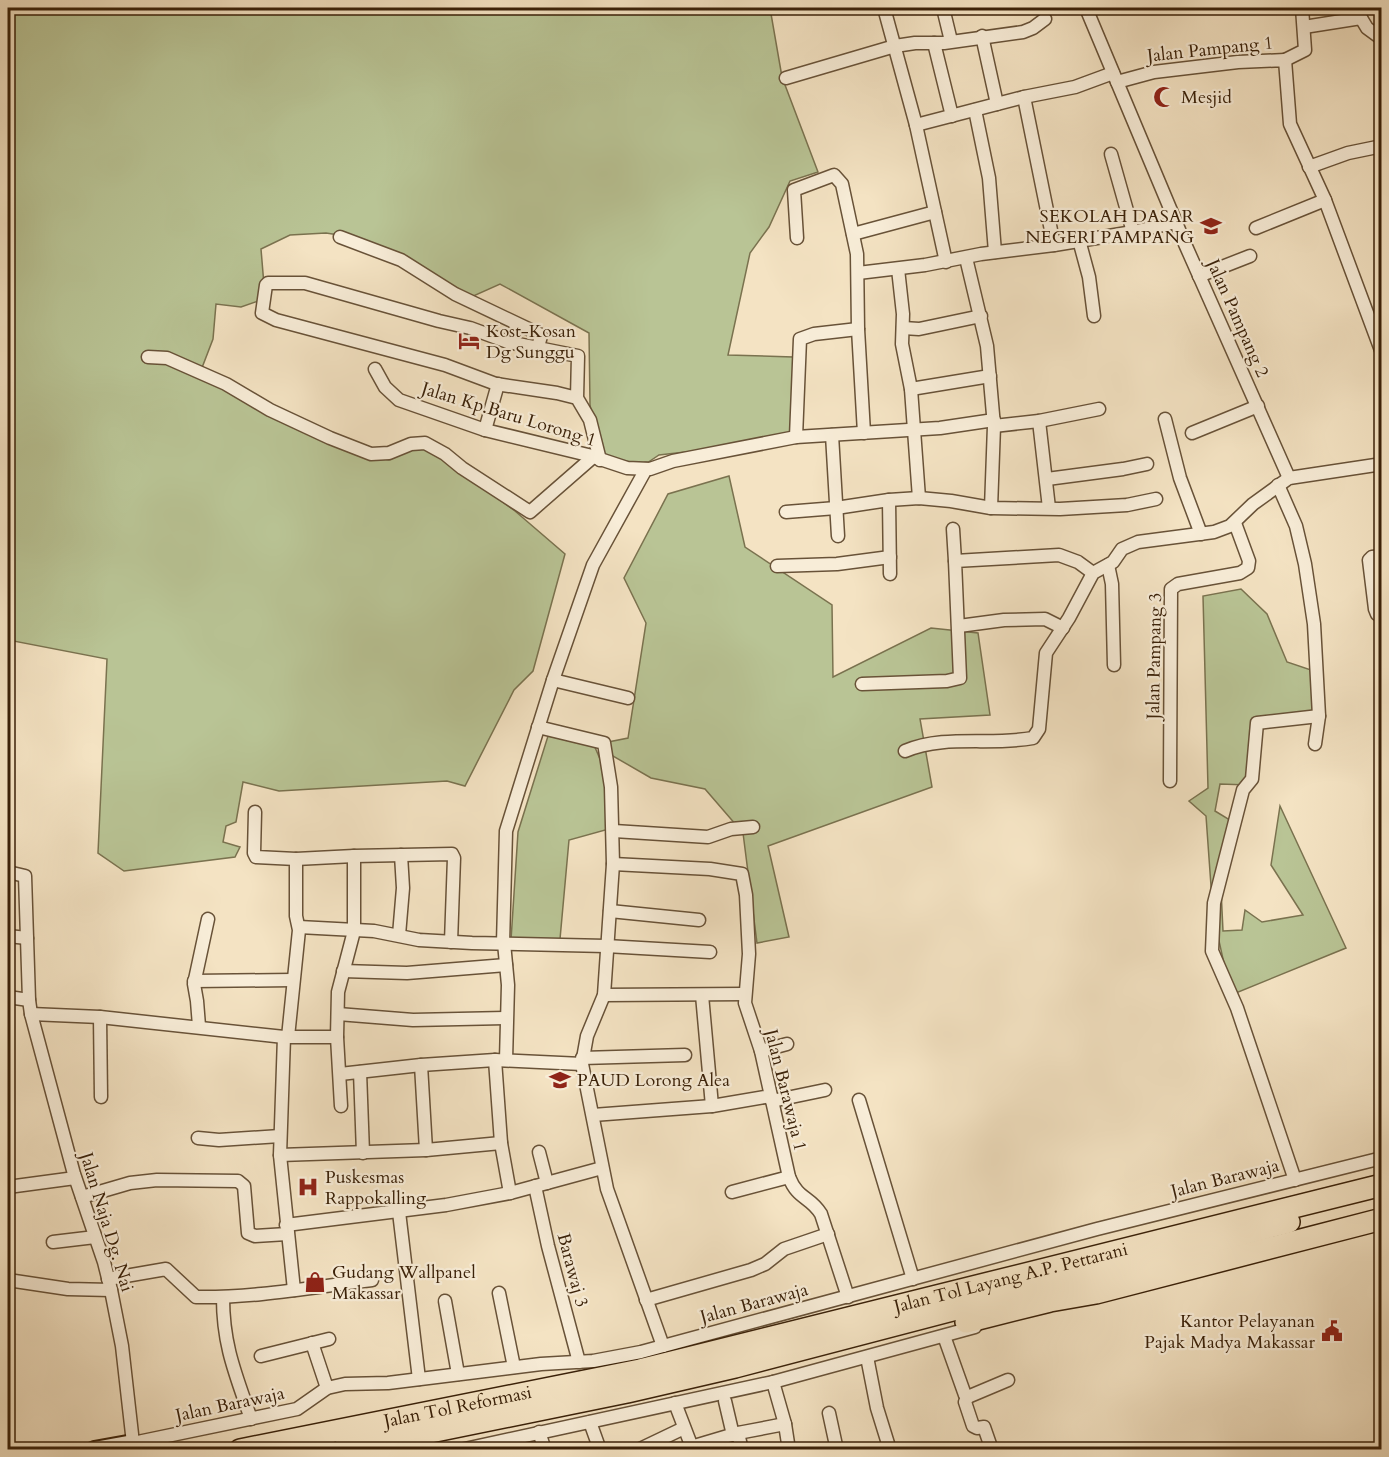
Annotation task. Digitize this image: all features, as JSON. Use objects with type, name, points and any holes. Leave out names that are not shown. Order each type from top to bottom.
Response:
[{"type":"highway","points":[[768,1338],[997,1268],[1382,1172]]},
{"type":"highway","name":"Jalan Tol Layang A.P. Pettarani","points":[[640,1370],[1382,1185]]},
{"type":"highway","name":"Jalan Tol Layang A.P. Pettarani","points":[[735,1367],[1382,1197]]},
{"type":"highway","points":[[627,1392],[745,1373],[1050,1301],[1096,1293],[1382,1219]]},
{"type":"highway","name":"Jalan Tol Reformasi","points":[[342,1449],[627,1392],[735,1367]]},
{"type":"highway","name":"Jalan Tol Reformasi","points":[[240,1449],[640,1370]]},
{"type":"street","points":[[884,8],[916,125],[946,262]]},
{"type":"street","points":[[943,8],[951,41]]},
{"type":"street","name":"Jalan Pampang 2","points":[[1086,8],[1199,276],[1288,478]]},
{"type":"street","points":[[1285,60],[1305,50],[1302,8]]},
{"type":"street","points":[[1304,27],[1358,13],[1371,33],[1382,39]]},
{"type":"street","points":[[786,78],[895,46],[1023,32],[1034,28],[1045,19]]},
{"type":"street","points":[[982,36],[997,104]]},
{"type":"street","points":[[934,43],[952,116]]},
{"type":"street","name":"Jalan Pampang 1","points":[[916,125],[1023,97],[1115,78],[1238,62],[1285,60],[1290,124],[1325,200],[1382,354]]},
{"type":"street","points":[[1023,97],[1054,245]]},
{"type":"street","points":[[975,110],[989,178],[995,252]]},
{"type":"street","points":[[1309,166],[1348,153],[1382,146]]},
{"type":"street","points":[[1111,154],[1133,232]]},
{"type":"street","points":[[797,238],[794,190],[834,175],[842,184],[853,234],[858,273],[858,329],[864,433]]},
{"type":"street","points":[[1256,228],[1325,200]]},
{"type":"street","points":[[853,234],[935,212]]},
{"type":"street","points":[[858,273],[1054,245],[1133,232],[1176,222]]},
{"type":"street","points":[[340,237],[401,260],[455,294],[539,334],[541,336],[538,347]]},
{"type":"street","points":[[1079,240],[1089,277],[1094,316]]},
{"type":"street","points":[[1199,276],[1250,256]]},
{"type":"street","points":[[966,258],[987,346],[994,423],[991,508]]},
{"type":"street","points":[[898,269],[903,328],[902,344],[911,388],[919,498]]},
{"type":"street","points":[[148,357],[167,358],[226,384],[270,410],[371,454],[389,453],[411,444],[425,443],[445,453],[462,468],[530,512],[602,460],[590,420],[577,398],[578,356],[504,341],[470,328],[296,281],[266,284],[263,315],[300,327],[446,365],[498,384],[577,398]]},
{"type":"street","points":[[903,328],[919,328],[981,316]]},
{"type":"street","points":[[796,436],[800,339],[814,334],[858,329]]},
{"type":"street","name":"Jalan Kp.Baru Lorong 1","points":[[375,369],[385,387],[399,400],[485,430],[627,468],[646,469]]},
{"type":"street","points":[[911,388],[990,376]]},
{"type":"street","points":[[485,430],[498,384]]},
{"type":"street","points":[[1192,433],[1258,406]]},
{"type":"street","points":[[510,1193],[501,1143],[500,1060],[508,996],[504,943],[506,831],[553,680],[593,565],[646,469],[673,461],[796,436],[1039,421],[1099,409]]},
{"type":"street","points":[[1165,419],[1180,478],[1201,534]]},
{"type":"street","points":[[1039,421],[1049,508]]},
{"type":"street","points":[[832,435],[838,536]]},
{"type":"street","points":[[1047,479],[1147,464]]},
{"type":"street","points":[[905,751],[939,743],[1033,738],[1039,729],[1046,653],[1063,628],[1093,573],[1108,565],[1122,549],[1131,544],[1223,529],[1235,523],[1243,512],[1288,478],[1382,464]]},
{"type":"street","points":[[1278,485],[1296,526],[1305,564],[1314,624],[1319,716],[1315,744]]},
{"type":"street","points":[[786,512],[919,498],[991,508],[1126,505],[1156,499]]},
{"type":"street","points":[[889,500],[890,574]]},
{"type":"street","name":"Jalan Pampang 3","points":[[1170,781],[1171,589],[1178,584],[1240,573],[1248,568],[1249,561],[1235,523]]},
{"type":"street","points":[[862,684],[960,678],[953,529]]},
{"type":"street","points":[[955,561],[1059,555],[1078,562],[1093,573]]},
{"type":"street","points":[[1382,556],[1372,557],[1369,562],[1375,609],[1377,614],[1382,615]]},
{"type":"street","points":[[777,566],[837,564],[890,557]]},
{"type":"street","points":[[1108,565],[1112,584],[1114,665]]},
{"type":"street","points":[[959,626],[1004,620],[1046,619],[1063,628]]},
{"type":"street","points":[[553,680],[628,698]]},
{"type":"street","points":[[1295,1180],[1237,1008],[1214,958],[1212,940],[1214,903],[1243,790],[1252,778],[1257,723],[1319,716]]},
{"type":"street","points":[[538,727],[604,742],[614,831],[610,911],[604,995],[587,1036],[582,1061],[602,1168],[612,1207],[663,1346]]},
{"type":"street","points":[[255,812],[255,855],[257,857],[296,859],[401,855],[453,856],[451,942]]},
{"type":"street","points":[[614,831],[708,837],[731,829],[753,827]]},
{"type":"street","points":[[399,935],[403,888],[401,855]]},
{"type":"street","points":[[341,1106],[337,1037],[338,992],[354,931],[354,856]]},
{"type":"street","points":[[294,1290],[280,1136],[286,1037],[299,927],[296,916],[296,859]]},
{"type":"street","name":"Jalan Barawaja 1","points":[[613,864],[710,869],[742,875],[746,895],[750,954],[744,994],[748,1016],[761,1051],[789,1177],[796,1192],[818,1209],[848,1297]]},
{"type":"street","name":"Jalan Naja Dg. Nai","points":[[8,872],[25,876],[31,1014],[75,1178],[109,1284],[122,1346],[133,1446]]},
{"type":"street","points":[[610,911],[699,920]]},
{"type":"street","points":[[199,1026],[194,981],[208,920]]},
{"type":"street","points":[[299,927],[374,931],[419,940],[451,942],[606,946],[710,952]]},
{"type":"street","points":[[8,936],[27,938]]},
{"type":"street","points":[[343,971],[407,973],[506,965]]},
{"type":"street","points":[[194,981],[293,980]]},
{"type":"street","points":[[604,995],[744,994]]},
{"type":"street","points":[[702,995],[712,1106]]},
{"type":"street","points":[[8,997],[29,999]]},
{"type":"street","points":[[31,1014],[100,1017],[286,1037],[337,1037]]},
{"type":"street","points":[[338,1014],[413,1020],[505,1018]]},
{"type":"street","points":[[100,1017],[101,1097]]},
{"type":"street","points":[[761,1051],[787,1044]]},
{"type":"street","points":[[340,1074],[421,1065],[500,1060],[582,1061],[686,1055]]},
{"type":"street","points":[[421,1065],[426,1150]]},
{"type":"street","points":[[360,1072],[363,1154]]},
{"type":"street","points":[[592,1115],[712,1106],[825,1090]]},
{"type":"street","points":[[859,1100],[913,1280]]},
{"type":"street","points":[[198,1138],[219,1140],[280,1136]]},
{"type":"street","points":[[280,1155],[363,1154],[501,1143]]},
{"type":"street","name":"Barawaj 3","points":[[539,1152],[548,1246],[579,1362]]},
{"type":"street","name":"Jalan Barawaja","points":[[133,1446],[297,1409],[327,1388],[345,1384],[419,1379],[616,1357],[913,1280],[1138,1218],[1382,1158]]},
{"type":"street","points":[[82,1197],[130,1183],[157,1180],[238,1181],[244,1186],[248,1233],[255,1236],[510,1193],[602,1168]]},
{"type":"street","points":[[732,1192],[789,1177]]},
{"type":"street","points":[[8,1187],[75,1178]]},
{"type":"street","points":[[399,1212],[419,1379]]},
{"type":"street","points":[[646,1300],[751,1270],[765,1264],[784,1250],[828,1234]]},
{"type":"street","points":[[53,1242],[95,1237]]},
{"type":"street","points":[[8,1280],[68,1289],[109,1284],[166,1269],[196,1297],[223,1298],[372,1280]]},
{"type":"street","points":[[499,1293],[514,1367]]},
{"type":"street","points":[[460,1449],[493,1447],[539,1432],[773,1382],[1096,1293]]},
{"type":"street","points":[[223,1298],[225,1341],[251,1419]]},
{"type":"street","points":[[445,1301],[458,1374]]},
{"type":"street","points":[[944,1336],[963,1394],[968,1396],[1008,1380]]},
{"type":"street","points":[[261,1356],[329,1339]]},
{"type":"street","points":[[312,1343],[327,1388]]},
{"type":"street","points":[[867,1357],[877,1408],[890,1449]]},
{"type":"street","points":[[773,1382],[785,1424],[789,1449]]},
{"type":"street","points":[[968,1396],[966,1405],[972,1424],[976,1428],[984,1427],[993,1449]]},
{"type":"street","points":[[725,1401],[742,1449]]},
{"type":"street","points":[[675,1403],[692,1448],[736,1434],[785,1424]]},
{"type":"street","points":[[829,1413],[837,1449]]},
{"type":"street","points":[[590,1422],[600,1449]]},
{"type":"street","points":[[638,1449],[684,1428]]},
{"type":"street","points":[[539,1432],[545,1449]]},
{"type":"street","points":[[94,1449],[133,1446]]},
{"type":"green space","points":[[8,8],[770,8],[782,77],[818,172],[790,181],[769,227],[750,253],[728,355],[793,357],[792,433],[703,450],[659,455],[644,465],[600,455],[590,405],[589,333],[500,284],[469,298],[339,235],[326,233],[290,235],[261,249],[264,285],[261,300],[241,307],[216,304],[213,339],[200,373],[351,452],[389,460],[410,450],[424,449],[438,454],[515,511],[565,554],[533,671],[514,690],[465,786],[447,781],[279,791],[243,782],[236,822],[226,826],[223,842],[240,847],[235,857],[124,871],[98,853],[107,659],[8,640]]},
{"type":"green space","points":[[729,476],[745,547],[832,605],[833,677],[931,628],[978,633],[990,715],[920,719],[932,787],[768,846],[789,937],[757,943],[743,833],[705,789],[651,778],[594,745],[613,789],[609,829],[569,840],[560,939],[511,940],[518,832],[548,736],[593,745],[628,738],[646,623],[624,578],[668,494]]},
{"type":"green space","points":[[1241,589],[1267,614],[1287,662],[1314,671],[1317,716],[1258,727],[1248,785],[1220,784],[1215,811],[1230,820],[1220,868],[1223,931],[1242,930],[1245,910],[1262,922],[1303,915],[1271,865],[1280,806],[1346,948],[1231,995],[1213,914],[1206,816],[1189,801],[1208,788],[1203,596]]},
{"type":"place","name":"Mesjid","points":[[1164,97]]},
{"type":"place","name":"SEKOLAH DASAR NEGERI PAMPANG","points":[[1211,226]]},
{"type":"place","name":"Kost-Kosan Dg Sunggu","points":[[469,341]]},
{"type":"place","name":"PAUD Lorong Alea","points":[[560,1080]]},
{"type":"place","name":"Puskesmas Rappokalling","points":[[308,1187]]},
{"type":"place","name":"Gudang Wallpanel Makassar","points":[[315,1282]]},
{"type":"place","name":"Kantor Pelayanan Pajak Madya Makassar","points":[[1332,1331]]}]
